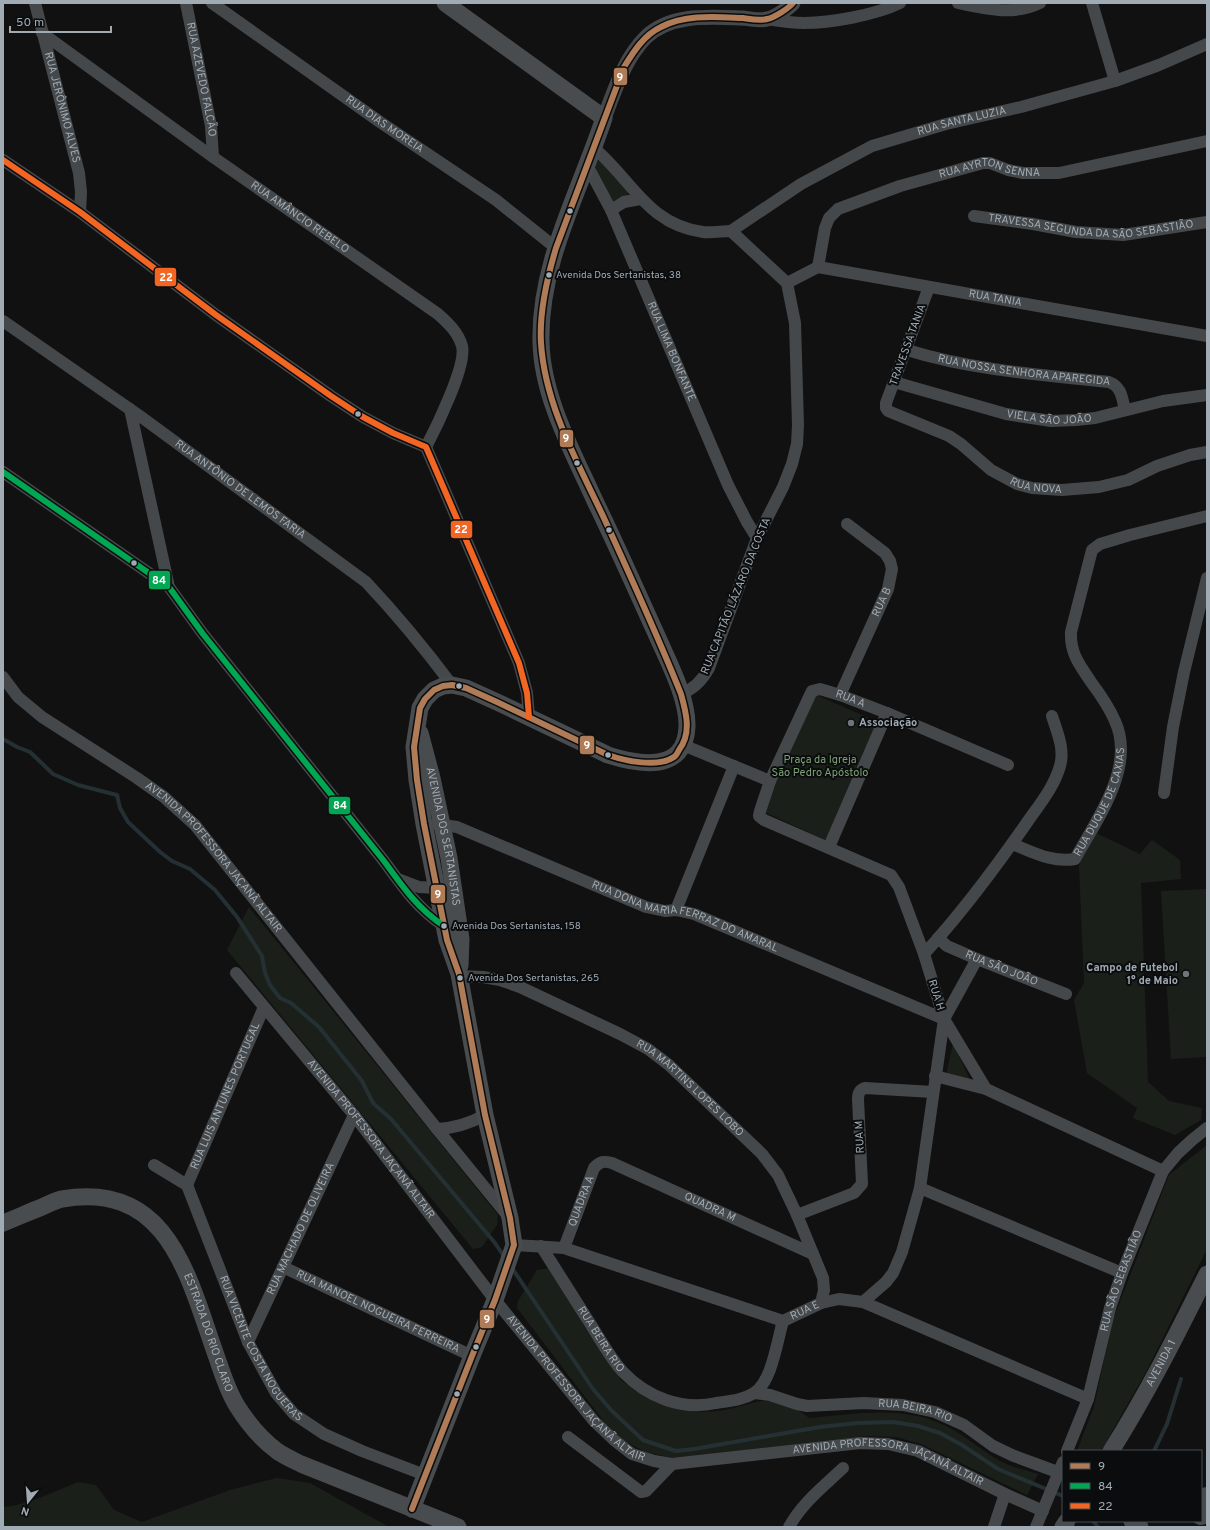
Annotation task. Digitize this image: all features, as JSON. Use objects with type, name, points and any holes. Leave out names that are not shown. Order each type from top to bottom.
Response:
[{"type":"highway","points":[[1202,1512],[1207,1497]]},
{"type":"main road","points":[[445,3],[604,118],[556,248],[547,278],[542,311],[541,342],[545,375],[569,445],[629,574],[681,694],[686,710],[687,727],[683,745],[674,757],[661,762],[648,763],[624,760],[608,755],[466,688],[452,685]]},
{"type":"main road","name":"AVENIDA DOS SERTANISTAS","points":[[438,888],[424,824],[417,780],[414,747],[420,708],[425,699],[434,690],[452,685]]},
{"type":"main road","name":"AVENIDA DOS SERTANISTAS","points":[[412,1510],[495,1300],[512,1249],[510,1218],[485,1115],[459,975],[461,939],[452,924],[443,824],[418,723]]},
{"type":"main road","points":[[438,888],[446,895],[451,910],[452,924]]},
{"type":"main road","name":"ESTRADA DO RIO CLARO","points":[[3,1223],[60,1200],[88,1197],[116,1200],[139,1210],[156,1224],[188,1275],[225,1382],[237,1405],[257,1433],[277,1451],[301,1464],[412,1510],[458,1527]]},
{"type":"main road","name":"AVENIDA 1","points":[[1112,1450],[1160,1367],[1207,1274]]},
{"type":"street","name":"RUA JERÔNIMO ALVES","points":[[35,3],[79,173],[81,192],[80,212]]},
{"type":"street","name":"RUA AZEVEDO FALCÃO","points":[[186,3],[211,126],[213,157]]},
{"type":"street","name":"RUA DIAS MOREIA","points":[[212,3],[380,122],[496,200],[556,248]]},
{"type":"street","points":[[767,19],[789,7],[793,3]]},
{"type":"street","points":[[604,118],[624,67],[634,51],[647,36],[661,26],[684,20],[708,17],[767,19],[805,23],[820,22],[873,14],[900,3]]},
{"type":"street","points":[[958,3],[994,10],[1011,10],[1032,7],[1040,3]]},
{"type":"street","points":[[1092,3],[1115,81]]},
{"type":"street","name":"RUA AMÂNCIO REBELO","points":[[42,33],[85,66],[213,157],[438,314],[450,325],[458,336],[462,347],[462,358],[456,378],[426,447]]},
{"type":"street","name":"RUA SANTA LUZIA","points":[[731,231],[801,184],[872,146],[923,130],[1021,107],[1115,81],[1159,65],[1207,44]]},
{"type":"street","name":"RUA AYRTON SENNA","points":[[818,267],[825,228],[832,214],[844,206],[900,186],[983,163],[990,163],[1023,174],[1059,173],[1207,141]]},
{"type":"street","points":[[594,148],[617,171],[640,200],[654,212],[670,222],[690,229],[705,232],[731,231],[787,283],[818,267]]},
{"type":"street","points":[[3,160],[80,212],[210,311],[331,396],[363,417],[393,433],[426,447],[519,663],[527,693],[529,717]]},
{"type":"street","name":"RUA LIMA BONFANTE","points":[[587,165],[611,210],[728,486],[747,522],[758,538]]},
{"type":"street","points":[[611,210],[624,202],[640,200]]},
{"type":"street","name":"TRAVESSA SEGUNDA DA SÃO SEBASTIÃO","points":[[974,216],[1033,224],[1076,232],[1123,235],[1207,222]]},
{"type":"street","name":"RUA TANIA","points":[[818,267],[1207,336]]},
{"type":"street","name":"RUA CAPITÃO LÁZARO DA COSTA","points":[[681,694],[697,685],[709,668],[758,538],[783,487],[792,464],[797,444],[798,425],[795,323],[787,283]]},
{"type":"street","name":"TRAVESSA TANIA","points":[[886,403],[929,287]]},
{"type":"street","name":"RUA ANTÔNIO DE LEMOS FARIA","points":[[3,321],[130,410],[366,582],[430,656],[452,685]]},
{"type":"street","name":"RUA NOSSA SENHORA APAREGIDA","points":[[906,350],[969,365],[1109,382],[1114,384],[1120,390],[1125,410]]},
{"type":"street","name":"VIELA SÃO JOÃO","points":[[894,382],[1006,414],[1052,421],[1095,418],[1163,401],[1207,395]]},
{"type":"street","name":"RUA NOVA","points":[[886,403],[886,408],[888,411],[949,436],[961,444],[991,470],[1017,484],[1032,488],[1062,490],[1099,487],[1128,480],[1157,466],[1190,455],[1207,452]]},
{"type":"street","points":[[130,410],[169,587]]},
{"type":"street","points":[[3,472],[169,587],[203,634],[420,908],[452,924]]},
{"type":"street","name":"RUA DUQUE DE CAXIAS","points":[[1012,844],[1053,860],[1065,861],[1075,859],[1111,793],[1117,777],[1121,759],[1121,745],[1115,722],[1102,698],[1076,658],[1071,642],[1071,632],[1092,550],[1100,544],[1122,537],[1207,516]]},
{"type":"street","name":"RUA B","points":[[840,695],[888,588],[892,569],[890,561],[885,553],[847,524]]},
{"type":"street","points":[[1164,793],[1173,726],[1184,672],[1207,578]]},
{"type":"street","name":"AVENIDA PROFESSORA JAÇANÃ ALTAIR","points":[[3,677],[18,697],[42,717],[164,797],[195,825],[436,1129],[510,1218]]},
{"type":"street","name":"RUA A","points":[[760,810],[770,781],[812,692],[820,689],[887,713],[1008,765]]},
{"type":"street","points":[[829,848],[887,713]]},
{"type":"street","points":[[924,954],[985,881],[1054,783],[1060,764],[1061,745],[1052,716]]},
{"type":"street","points":[[683,745],[770,781]]},
{"type":"street","points":[[676,910],[734,766]]},
{"type":"street","name":"RUA H","points":[[760,810],[759,816],[764,820],[891,875],[899,887],[924,954],[944,1018],[920,1188],[898,1263],[886,1282],[863,1302]]},
{"type":"street","name":"RUA DONA MARIA FERRAZ DO AMARAL","points":[[424,824],[443,824],[457,827],[646,907],[665,911],[676,910],[694,914],[944,1018]]},
{"type":"street","points":[[396,878],[419,887],[438,888]]},
{"type":"street","name":"RUA SÃO JOÃO","points":[[938,938],[948,946],[1066,994]]},
{"type":"street","points":[[978,959],[944,1018],[986,1089]]},
{"type":"street","name":"AVENIDA PROFESSORA JAÇANÃ ALTAIR","points":[[236,973],[354,1115],[495,1300],[594,1421],[614,1440],[632,1454],[654,1461],[672,1464],[860,1443],[888,1444],[918,1451],[1005,1494],[1045,1506]]},
{"type":"street","name":"RUA MARTINS LOPES LOBO","points":[[459,975],[500,980],[520,987],[620,1034],[648,1049],[669,1065],[762,1154],[778,1175],[797,1215],[824,1284],[821,1303]]},
{"type":"street","name":"RUA LUIS ANTUNES PORTUGAL","points":[[187,1185],[264,1008]]},
{"type":"street","points":[[935,1076],[986,1089],[1163,1171]]},
{"type":"street","name":"RUA M","points":[[797,1215],[854,1193],[862,1184],[858,1099],[858,1095],[862,1089],[933,1092]]},
{"type":"street","name":"RUA MACHADO DE OLIVEIRA","points":[[248,1342],[354,1115]]},
{"type":"street","points":[[436,1129],[461,1126],[473,1122],[485,1115]]},
{"type":"street","name":"RUA SÃO SEBASTIÃO","points":[[1067,1450],[1088,1399],[1110,1308],[1122,1273],[1163,1171],[1178,1153],[1207,1128]]},
{"type":"street","name":"QUADRA A","points":[[564,1248],[594,1168],[601,1162],[606,1162]]},
{"type":"street","name":"QUADRA M","points":[[606,1162],[813,1254]]},
{"type":"street","points":[[154,1165],[187,1185]]},
{"type":"street","name":"RUA VICENTE COSTA NOGUERAS","points":[[187,1185],[248,1342],[276,1393],[294,1414],[324,1434],[362,1452],[426,1476]]},
{"type":"street","points":[[920,1188],[1122,1273]]},
{"type":"street","name":"RUA E","points":[[512,1249],[541,1246],[564,1248],[783,1321],[821,1303],[839,1299],[863,1302],[1088,1399]]},
{"type":"street","name":"RUA BEIRA RIO","points":[[541,1246],[622,1372],[637,1385],[656,1396],[677,1404],[706,1406],[743,1398],[755,1393],[770,1395],[807,1406],[864,1403],[903,1405],[934,1412],[964,1425],[993,1446],[1014,1456],[1060,1473]]},
{"type":"street","name":"RUA MANOEL NOGUEIRA FERREIRA","points":[[283,1267],[472,1356]]},
{"type":"street","points":[[755,1393],[768,1376],[783,1321]]},
{"type":"street","points":[[568,1437],[641,1492],[646,1491],[672,1464]]},
{"type":"street","points":[[789,1527],[797,1513],[843,1468]]},
{"type":"street","points":[[1036,1527],[1060,1473]]},
{"type":"street","points":[[994,1527],[1005,1494]]},
{"type":"green space","points":[[598,161],[601,161],[628,192],[627,196],[613,201],[610,199],[594,170]]},
{"type":"green space","name":"Praça da Igreja São Pedro Apóstolo","points":[[814,694],[878,722],[826,840],[762,811]]},
{"type":"green space","points":[[1096,833],[1140,854],[1152,840],[1180,860],[1181,879],[1141,883],[1148,1082],[1169,1101],[1202,1108],[1201,1120],[1175,1135],[1133,1118],[1137,1108],[1087,1073],[1074,1000],[1084,983],[1079,866],[1082,856]]},
{"type":"green space","name":"Campo de Futebol 1° de Maio","points":[[1207,889],[1207,1057],[1171,1059],[1161,891]]},
{"type":"green space","points":[[249,907],[498,1215],[497,1225],[482,1247],[473,1249],[227,950]]},
{"type":"green space","points":[[953,1043],[971,1082],[946,1075]]},
{"type":"green space","points":[[1207,1145],[1207,1249],[1146,1372],[1102,1450],[1077,1450],[1094,1407],[1112,1322],[1169,1175]]},
{"type":"green space","points":[[550,1268],[621,1380],[654,1401],[678,1409],[704,1412],[732,1409],[756,1402],[770,1401],[784,1404],[798,1410],[809,1418],[878,1412],[912,1415],[944,1425],[959,1433],[1000,1461],[1038,1474],[1027,1495],[921,1444],[896,1437],[856,1437],[680,1458],[645,1452],[623,1440],[605,1423],[517,1308],[518,1301],[537,1270]]},
{"type":"green space","points":[[277,1478],[310,1483],[389,1527],[3,1527],[3,1507],[13,1506],[37,1499],[78,1482],[96,1485],[114,1510],[142,1522],[230,1490]]},
{"type":"waterway","points":[[3,739],[30,752],[53,774],[78,785],[117,795],[120,808],[128,822],[160,852],[172,861],[190,869],[215,890],[237,917],[262,956],[265,973],[270,985],[280,998],[291,1003],[319,1027],[362,1081],[373,1103],[391,1119],[495,1243],[505,1258]]},
{"type":"waterway","points":[[512,1268],[593,1389],[612,1411],[643,1440],[676,1451],[820,1427],[858,1423],[893,1422],[918,1426],[940,1433],[962,1445],[998,1469],[1062,1496]]},
{"type":"waterway","points":[[1154,1450],[1167,1424],[1181,1379]]},
{"type":"waterway","points":[[1094,1522],[1098,1527]]},
{"type":"transit line","name":"9","points":[[412,1509],[495,1300],[514,1245],[510,1218],[485,1115],[459,974],[447,940],[424,824],[417,780],[414,747],[420,708],[425,699],[434,690],[443,686],[452,685],[466,688],[608,755],[623,759],[651,763],[667,760],[675,756],[683,743],[686,737],[687,722],[681,694],[643,605],[573,453],[556,410],[544,366],[541,343],[542,307],[556,248],[624,67],[644,39],[655,30],[681,20],[701,17],[764,20],[777,15],[793,3]]},
{"type":"transit line","name":"22","points":[[3,160],[80,212],[216,315],[331,396],[363,417],[393,433],[426,447],[519,663],[527,693],[529,717]]},
{"type":"transit line","name":"84","points":[[3,472],[169,587],[203,634],[404,888],[418,905],[444,926]]},
{"type":"place","name":"Avenida Dos Sertanistas, 38","points":[[549,275]]},
{"type":"place","name":"Associação","points":[[851,723]]},
{"type":"place","name":"Avenida Dos Sertanistas, 158","points":[[444,926]]},
{"type":"place","name":"Campo de Futebol 1° de Maio","points":[[1186,974]]},
{"type":"place","name":"Avenida Dos Sertanistas, 265","points":[[460,978]]}]
